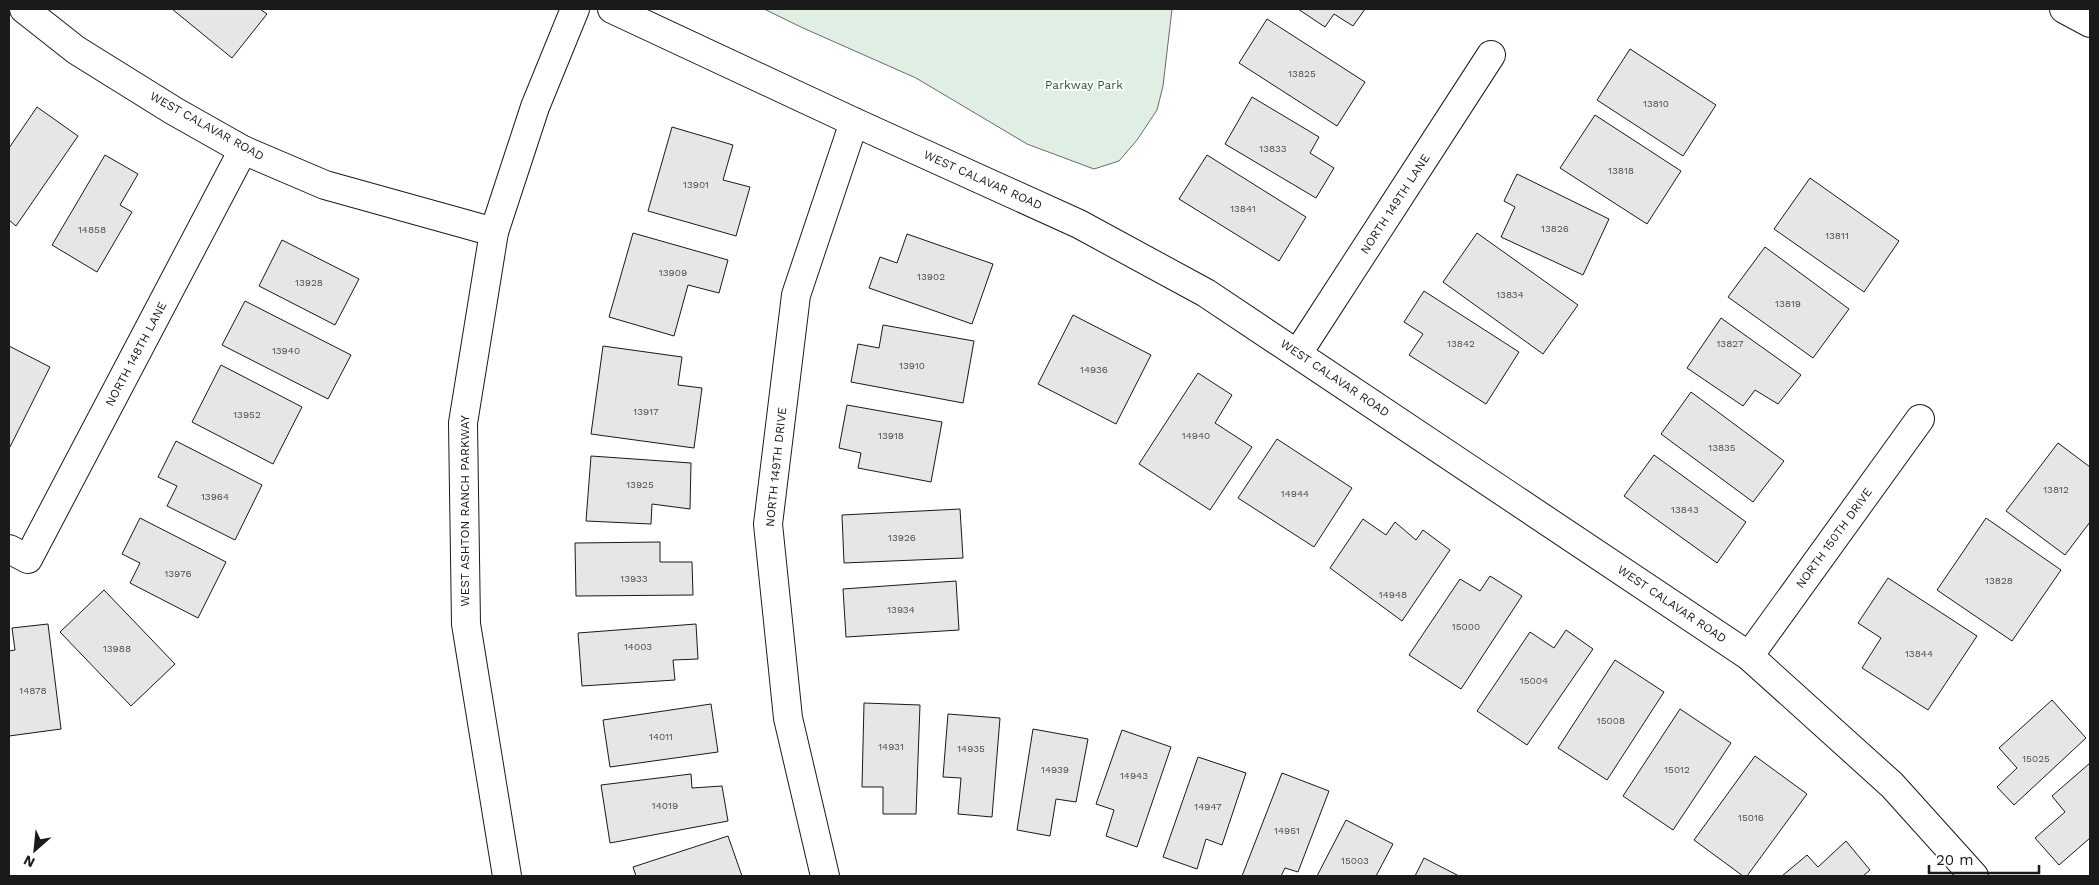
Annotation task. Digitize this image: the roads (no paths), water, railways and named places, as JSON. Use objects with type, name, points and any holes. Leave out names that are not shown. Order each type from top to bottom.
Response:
[{"type":"street","name":"WEST CALAVAR ROAD","points":[[26,9],[76,50],[174,111],[243,150],[326,185],[494,232]]},
{"type":"street","name":"WEST ASHTON RANCH PARKWAY","points":[[507,876],[466,624],[463,423],[494,232],[535,107],[575,9]]},
{"type":"street","name":"WEST CALAVAR ROAD","points":[[612,9],[1079,224],[1206,293],[1749,656],[1892,785],[1974,876]]},
{"type":"street","points":[[2064,9],[2090,23]]},
{"type":"street","name":"NORTH 149TH LANE","points":[[1298,353],[1491,55]]},
{"type":"street","name":"NORTH 149TH DRIVE","points":[[825,876],[788,718],[768,524],[796,295],[854,122]]},
{"type":"street","name":"NORTH 148TH LANE","points":[[18,554],[243,150]]},
{"type":"street","name":"NORTH 150TH DRIVE","points":[[1749,656],[1920,419]]},
{"type":"park label","name":"Parkway Park","points":[[1084,85]]}]
